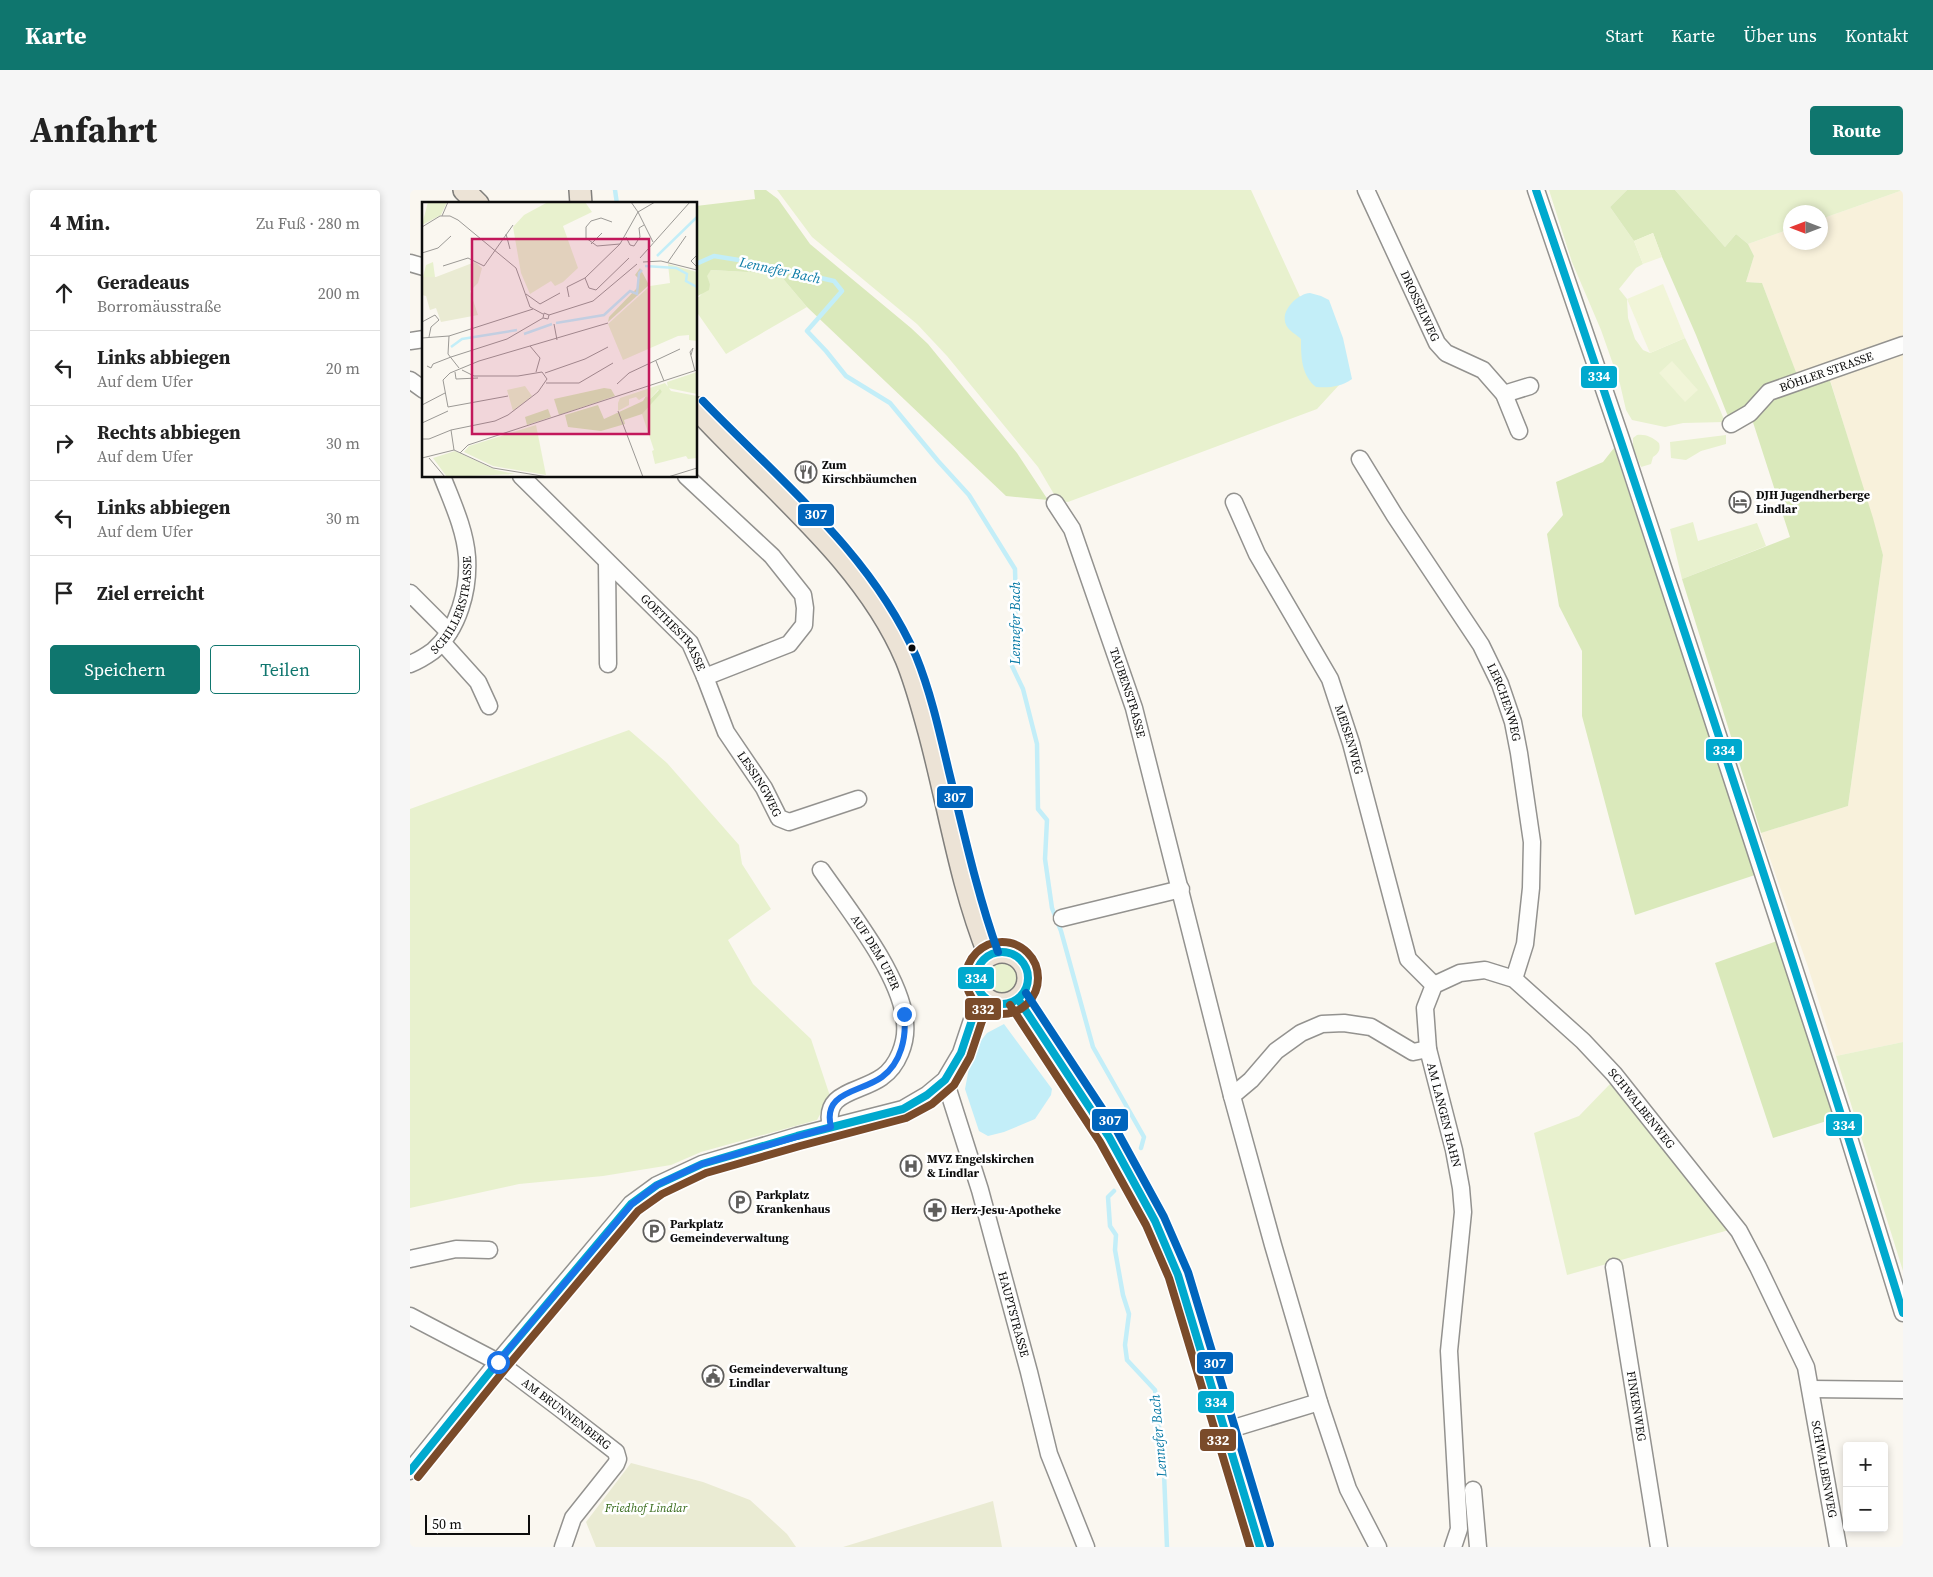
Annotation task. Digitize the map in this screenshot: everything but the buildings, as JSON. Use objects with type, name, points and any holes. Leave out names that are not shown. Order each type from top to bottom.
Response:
[{"type":"main road","points":[[464,190],[476,202]]},
{"type":"main road","points":[[698,410],[846,563],[882,614],[906,659],[919,693],[965,885],[974,916],[989,955]]},
{"type":"main road","points":[[1004,952],[1012,954],[1024,964],[1027,971],[1027,986],[1018,999],[1010,1004],[992,1003],[984,999],[978,990],[976,976],[981,961],[989,955],[1004,952]]},
{"type":"main road","points":[[1018,999],[1109,1137],[1155,1221],[1178,1275],[1260,1547]]},
{"type":"street","name":"DROSSELWEG","points":[[1366,190],[1437,343],[1446,353],[1483,370],[1504,394],[1519,430]]},
{"type":"street","points":[[1536,190],[1621,439],[1839,1106],[1903,1313]]},
{"type":"street","name":"BÖHLER STRASSE","points":[[1731,424],[1750,413],[1769,392],[1903,345]]},
{"type":"street","points":[[410,380],[422,389]]},
{"type":"street","points":[[1504,394],[1530,386]]},
{"type":"street","name":"LERCHENWEG","points":[[1360,460],[1481,645],[1500,684],[1513,722],[1532,842],[1531,888],[1525,944],[1514,979]]},
{"type":"street","name":"SCHILLERSTRASSE","points":[[410,664],[432,651],[445,637],[461,609],[466,586],[467,557],[460,520],[443,478]]},
{"type":"street","name":"GOETHESTRASSE","points":[[524,478],[690,643],[705,677],[789,644],[804,625],[805,608],[803,595],[772,556],[688,478]]},
{"type":"street","name":"MEISENWEG","points":[[1234,502],[1257,554],[1330,679],[1351,743],[1408,959],[1434,985]]},
{"type":"street","name":"TAUBENSTRASSE","points":[[1055,503],[1072,529],[1134,708],[1232,1096]]},
{"type":"street","points":[[607,562],[608,664]]},
{"type":"street","points":[[410,593],[478,682],[489,706]]},
{"type":"street","name":"LESSINGWEG","points":[[705,677],[726,732],[764,788],[779,818],[790,822],[858,799]]},
{"type":"street","name":"AUF DEM UFER","points":[[821,870],[887,968],[906,1024],[902,1047],[890,1069],[882,1077],[838,1099],[830,1106],[828,1116],[831,1127]]},
{"type":"street","points":[[1062,918],[1181,888]]},
{"type":"street","name":"SCHWALBENWEG","points":[[1434,985],[1460,973],[1485,970],[1514,979],[1583,1041],[1614,1074],[1739,1231],[1806,1367],[1838,1547]]},
{"type":"street","points":[[1428,1049],[1425,1008],[1434,985]]},
{"type":"street","points":[[410,1471],[498,1362],[632,1204],[657,1185],[702,1164],[831,1127],[903,1109],[927,1096],[945,1080],[960,1053],[973,1017],[984,999]]},
{"type":"street","name":"AM LANGEN HAHN","points":[[1232,1096],[1251,1080],[1276,1051],[1301,1033],[1322,1024],[1344,1023],[1371,1027],[1413,1052],[1428,1049],[1454,1150],[1463,1212],[1448,1351],[1459,1529],[1453,1547]]},
{"type":"street","name":"HAUPTSTRASSE","points":[[945,1080],[980,1190],[1049,1454],[1086,1547]]},
{"type":"street","points":[[1232,1096],[1319,1402],[1348,1489],[1378,1547]]},
{"type":"street","points":[[410,1259],[456,1249],[489,1250]]},
{"type":"street","name":"FINKENWEG","points":[[1614,1267],[1659,1547]]},
{"type":"street","points":[[410,1316],[498,1362]]},
{"type":"street","name":"AM BRUNNENBERG","points":[[498,1362],[616,1452],[618,1459],[616,1464],[573,1518],[563,1547]]},
{"type":"street","points":[[1811,1389],[1903,1390]]},
{"type":"street","points":[[1224,1431],[1319,1402]]},
{"type":"street","points":[[1473,1490],[1478,1547]]},
{"type":"shaded area","points":[[1903,190],[1903,340],[1798,378],[1762,283],[1746,282],[1754,256],[1748,244],[1783,232],[1783,250],[1828,250],[1828,217]]},
{"type":"shaded area","points":[[1903,350],[1903,1042],[1836,1056],[1808,967],[1761,833],[1848,806],[1883,555],[1829,376]]},
{"type":"green space","points":[[754,190],[766,190],[778,199],[810,244],[928,344],[1017,453],[1048,500],[1006,496],[807,307],[779,274],[711,270],[707,276],[710,284],[709,290],[698,296],[698,206],[755,199]]},
{"type":"green space","points":[[777,190],[1251,190],[1340,384],[1317,409],[1068,502],[1058,501],[1038,467],[947,356],[917,324],[812,237]]},
{"type":"green space","points":[[1549,190],[1627,190],[1610,207],[1634,241],[1643,264],[1636,268],[1619,289],[1627,299],[1628,318],[1635,339],[1643,350],[1650,353],[1685,338],[1725,422],[1683,423],[1665,427],[1632,420],[1626,410],[1620,384],[1601,330],[1572,262]]},
{"type":"green space","points":[[1627,190],[1675,190],[1725,247],[1736,234],[1748,244],[1754,256],[1746,282],[1762,283],[1799,380],[1827,371],[1883,555],[1848,806],[1761,833],[1682,579],[1790,537],[1750,413],[1731,424],[1653,233],[1634,241],[1610,207]]},
{"type":"green space","points":[[1675,190],[1903,190],[1828,217],[1828,205],[1783,205],[1783,232],[1748,244],[1736,234],[1725,247]]},
{"type":"green space","points":[[1653,233],[1662,257],[1643,264],[1634,241]]},
{"type":"green space","points":[[711,270],[779,274],[807,307],[726,354],[698,314],[698,297],[710,284],[706,276]]},
{"type":"green space","points":[[1663,284],[1685,338],[1650,353],[1627,299]]},
{"type":"green space","points":[[1672,361],[1698,390],[1685,402],[1659,373]]},
{"type":"green space","points":[[1637,435],[1651,438],[1660,445],[1659,452],[1653,457],[1651,464],[1641,467],[1633,447],[1633,438]]},
{"type":"green space","points":[[1726,435],[1726,444],[1701,451],[1686,460],[1671,458],[1670,442]]},
{"type":"green space","points":[[1614,448],[1755,875],[1635,915],[1582,716],[1582,651],[1559,606],[1547,534],[1563,515],[1556,482],[1603,462]]},
{"type":"green space","points":[[1693,522],[1698,541],[1757,523],[1766,546],[1682,579],[1670,529]]},
{"type":"green space","points":[[629,730],[667,763],[739,845],[742,864],[771,909],[728,940],[753,984],[811,1039],[830,1096],[817,1120],[701,1152],[671,1165],[603,1176],[519,1184],[410,1208],[410,809]]},
{"type":"green space","points":[[1777,941],[1836,1118],[1773,1138],[1715,963]]},
{"type":"green space","points":[[1001,961],[1013,966],[1018,978],[1013,990],[1001,995],[989,990],[984,978],[989,966]]},
{"type":"green space","points":[[1903,1042],[1903,1271],[1836,1056]]},
{"type":"green space","points":[[1610,1084],[1729,1230],[1567,1275],[1534,1133],[1579,1116]]},
{"type":"green space","name":"Friedhof Lindlar","points":[[631,1463],[703,1482],[750,1500],[787,1534],[796,1547],[596,1547],[586,1522]]},
{"type":"green space","points":[[993,1501],[1002,1547],[843,1547]]},
{"type":"water","points":[[1310,293],[1329,300],[1343,338],[1352,379],[1348,382],[1330,387],[1316,387],[1307,377],[1303,365],[1301,339],[1289,329],[1285,323],[1285,317],[1286,311],[1294,301]]},
{"type":"water","points":[[1004,1024],[1052,1089],[1051,1095],[1035,1119],[1004,1132],[988,1136],[979,1131],[965,1089],[972,1052],[987,1033]]},
{"type":"waterway","name":"Lennefer Bach","points":[[615,190],[617,202]]},
{"type":"waterway","name":"Lennefer Bach","points":[[698,263],[714,256],[834,281],[842,291],[807,331],[846,376],[890,403],[969,495],[1015,569],[1016,605],[1012,666],[1023,689],[1037,744],[1038,809],[1047,820],[1045,859],[1052,908],[1061,931],[1093,1047],[1144,1137],[1141,1148]]},
{"type":"waterway","name":"Lennefer Bach","points":[[1114,1191],[1108,1197],[1110,1226],[1116,1235],[1115,1250],[1123,1295],[1129,1314],[1125,1345],[1127,1360],[1155,1390],[1164,1473],[1167,1547]]},
{"type":"transit line","name":"334","points":[[1536,190],[1724,750],[1815,1031],[1903,1313]]},
{"type":"transit line","name":"307","points":[[703,401],[792,489],[849,551],[897,619],[916,656],[931,699],[977,885],[998,952]]},
{"type":"transit line","name":"332","points":[[1009,942],[1028,952],[1036,964],[1038,978],[1036,992],[1028,1004],[1016,1012],[995,1014],[976,1004],[968,992],[966,971],[976,952],[988,944],[1009,942]]},
{"type":"transit line","name":"334","points":[[997,952],[1007,952],[1021,959],[1028,973],[1028,978],[1028,983],[1021,997],[1007,1004],[997,1004],[987,1000],[980,993],[976,983],[976,973],[980,963],[987,956],[997,952]]},
{"type":"transit line","name":"307","points":[[1026,993],[1117,1131],[1164,1217],[1188,1272],[1270,1544]]},
{"type":"transit line","name":"334","points":[[410,1471],[498,1362],[631,1204],[657,1185],[702,1164],[797,1136],[903,1109],[927,1095],[945,1080],[961,1053],[973,1017],[984,999]]},
{"type":"transit line","name":"334","points":[[1018,999],[1109,1137],[1155,1221],[1178,1275],[1260,1547]]},
{"type":"transit line","name":"332","points":[[418,1477],[506,1368],[638,1211],[662,1194],[706,1173],[906,1118],[932,1104],[954,1085],[970,1057],[982,1021],[993,1004]]},
{"type":"transit line","name":"332","points":[[1010,1005],[1100,1142],[1146,1225],[1169,1278],[1250,1547]]},
{"type":"place","name":"Zum Kirschbäumchen","points":[[806,472]]},
{"type":"place","name":"DJH Jugendherberge Lindlar","points":[[1740,502]]},
{"type":"place","name":"MVZ Engelskirchen & Lindlar","points":[[911,1166]]},
{"type":"place","name":"Parkplatz Krankenhaus","points":[[740,1202]]},
{"type":"place","name":"Herz-Jesu-Apotheke","points":[[935,1210]]},
{"type":"place","name":"Parkplatz Gemeindeverwaltung","points":[[654,1231]]},
{"type":"place","name":"Gemeindeverwaltung Lindlar","points":[[713,1376]]},
{"type":"route","points":[[498,1362],[632,1204],[657,1185],[702,1164],[831,1127],[828,1116],[830,1106],[838,1099],[882,1077],[897,1059],[906,1034],[904,1014]]}]
